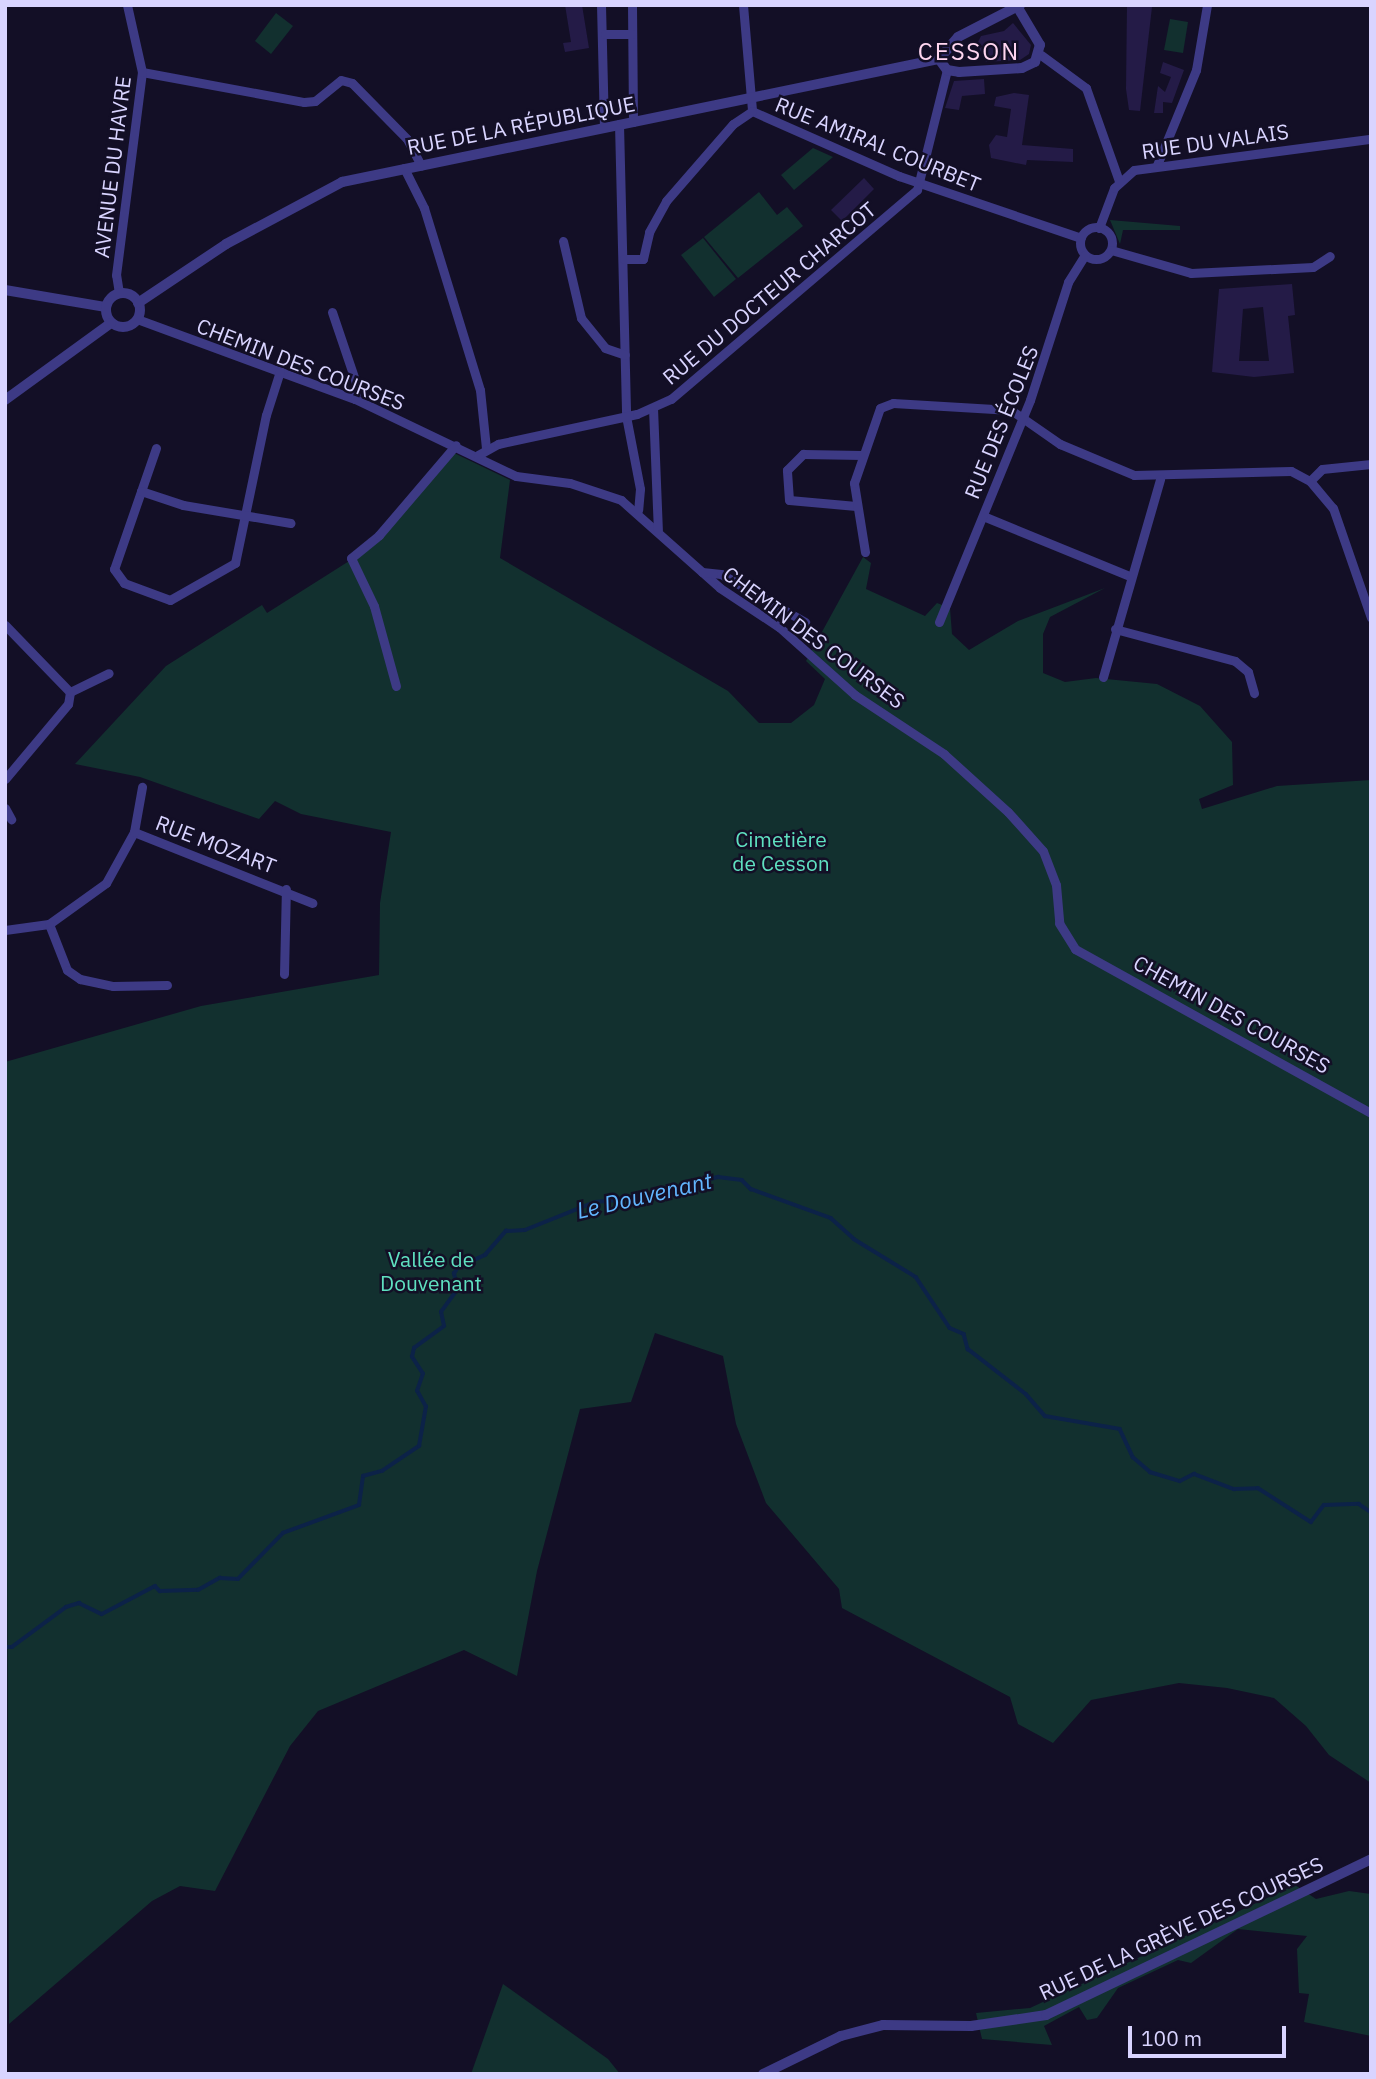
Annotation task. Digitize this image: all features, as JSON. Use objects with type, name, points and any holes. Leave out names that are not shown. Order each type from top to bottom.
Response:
[{"type":"street","points":[[601,5],[605,34],[604,127]]},
{"type":"street","points":[[632,5],[634,122]]},
{"type":"street","points":[[624,259],[642,259],[649,232],[666,201],[752,106],[743,5]]},
{"type":"street","points":[[1157,165],[1196,70],[1207,5]]},
{"type":"street","name":"AVENUE DU HAVRE","points":[[119,293],[116,275],[142,72],[131,7]]},
{"type":"street","points":[[921,184],[947,70],[939,59],[958,37],[1019,7],[1034,31],[1041,55],[1086,88],[1119,181]]},
{"type":"street","points":[[605,34],[632,34]]},
{"type":"street","points":[[947,70],[1022,68],[1041,55]]},
{"type":"street","name":"RUE DE LA RÉPUBLIQUE","points":[[138,303],[226,244],[323,191],[421,164],[619,124],[752,106],[939,59]]},
{"type":"street","points":[[142,72],[304,102],[315,101],[341,80],[352,83],[407,139],[421,164]]},
{"type":"street","name":"RUE AMIRAL COURBET","points":[[752,106],[921,184],[1081,238]]},
{"type":"street","points":[[619,124],[626,416],[640,489],[638,510]]},
{"type":"street","name":"RUE DU VALAIS","points":[[1099,228],[1119,181],[1134,170],[1371,139]]},
{"type":"street","points":[[404,168],[432,235],[481,390],[482,452]]},
{"type":"street","name":"RUE DU DOCTEUR CHARCOT","points":[[482,452],[626,416],[671,399],[921,184]]},
{"type":"street","points":[[1099,228],[1110,236],[1111,250],[1100,259],[1085,255],[1081,238],[1099,228]]},
{"type":"street","points":[[563,241],[581,318],[605,348],[625,355]]},
{"type":"street","points":[[1111,250],[1150,265],[1196,273],[1313,267],[1330,256]]},
{"type":"street","name":"RUE DES ÉCOLES","points":[[1085,255],[1068,282],[1058,324],[982,516],[1129,576]]},
{"type":"street","points":[[5,290],[105,307]]},
{"type":"street","points":[[105,307],[119,293],[138,303],[137,319],[125,327],[111,323]]},
{"type":"street","points":[[105,307],[111,323]]},
{"type":"street","points":[[331,313],[357,386],[355,399]]},
{"type":"street","name":"CHEMIN DES COURSES","points":[[137,319],[355,399],[456,445],[482,452],[516,476],[605,492],[638,510],[702,572],[779,626],[866,703],[944,754],[1008,811],[1043,851],[1056,885],[1059,922],[1075,949],[1371,1114]]},
{"type":"street","points":[[5,400],[111,323]]},
{"type":"street","points":[[156,448],[114,569],[124,583],[170,600],[181,597],[235,564],[265,415],[280,371]]},
{"type":"street","points":[[865,552],[856,506],[855,483],[873,420],[893,403],[1024,415],[1060,444],[1133,475],[1160,479],[1291,471],[1310,481],[1333,508],[1371,618]]},
{"type":"street","points":[[653,408],[658,530]]},
{"type":"street","points":[[396,686],[374,606],[351,558],[379,535],[456,445]]},
{"type":"street","points":[[856,506],[789,500],[787,470],[803,454],[862,455]]},
{"type":"street","points":[[1310,481],[1322,469],[1371,464]]},
{"type":"street","points":[[1103,677],[1129,576],[1160,479]]},
{"type":"street","points":[[141,491],[246,519],[290,523]]},
{"type":"street","points":[[939,622],[982,516]]},
{"type":"street","points":[[702,572],[721,574],[805,622]]},
{"type":"street","points":[[5,625],[70,692]]},
{"type":"street","points":[[1115,629],[1235,661],[1248,672],[1254,693]]},
{"type":"street","points":[[70,692],[110,673]]},
{"type":"street","points":[[5,779],[68,705],[70,692]]},
{"type":"street","points":[[5,930],[48,924],[106,883],[134,832],[142,787]]},
{"type":"street","points":[[5,808],[10,819]]},
{"type":"street","name":"RUE MOZART","points":[[134,832],[286,889],[312,903]]},
{"type":"street","name":"RUE MOZART","points":[[284,974],[286,889]]},
{"type":"street","points":[[48,924],[67,970],[80,979],[113,986],[167,985]]},
{"type":"street","name":"RUE DE LA GRÈVE DES COURSES","points":[[763,2074],[841,2036],[883,2025],[971,2026],[1046,2015],[1371,1859]]},
{"type":"green space","points":[[276,13],[293,26],[271,54],[255,41]]},
{"type":"green space","points":[[1170,19],[1188,22],[1183,53],[1164,50]]},
{"type":"green space","points":[[813,148],[833,157],[794,190],[781,175]]},
{"type":"green space","points":[[759,192],[777,215],[787,207],[803,226],[738,278],[704,237]]},
{"type":"green space","points":[[1110,220],[1180,226],[1180,230],[1123,230],[1120,244]]},
{"type":"green space","points":[[703,238],[736,279],[714,297],[681,255]]},
{"type":"green space","points":[[454,453],[510,480],[500,558],[728,691],[759,723],[791,723],[814,705],[825,679],[806,661],[863,557],[871,563],[866,589],[925,616],[937,603],[950,608],[952,634],[969,650],[1018,621],[1105,588],[1050,617],[1043,634],[1043,673],[1065,682],[1096,678],[1157,684],[1200,706],[1232,742],[1233,785],[1199,799],[1202,809],[1277,786],[1371,780],[1371,1783],[1329,1755],[1306,1726],[1274,1698],[1227,1688],[1179,1683],[1091,1700],[1053,1743],[1018,1724],[1010,1697],[842,1608],[839,1589],[766,1503],[736,1424],[723,1356],[655,1333],[631,1402],[580,1409],[537,1571],[517,1676],[464,1650],[318,1711],[290,1746],[215,1891],[180,1886],[152,1901],[9,2024],[5,1062],[201,1006],[379,975],[380,903],[391,832],[301,814],[275,801],[259,819],[140,777],[75,764],[166,666],[262,605],[267,613],[365,551]]},
{"type":"green space","points":[[1295,1885],[1316,1899],[1349,1891],[1371,1894],[1371,2036],[1304,2022],[1309,1994],[1299,1993],[1297,1949],[1307,1936],[1238,1929],[1191,1963],[1178,1960],[1118,1988],[1097,2018],[1087,2020],[1079,2007],[1044,2026],[1052,2045],[982,2039],[976,2013],[1030,2008]]},
{"type":"green space","points":[[503,1984],[608,2059],[620,2074],[471,2074]]},
{"type":"building","points":[[565,5],[582,5],[589,48],[565,52],[563,43],[571,42]]},
{"type":"building","points":[[1127,5],[1152,7],[1140,111],[1129,110],[1126,89]]},
{"type":"building","points":[[1013,23],[1031,45],[1029,54],[1020,60],[986,62],[977,44],[981,36],[1004,31]]},
{"type":"building","points":[[1163,62],[1184,70],[1172,103],[1163,102],[1163,113],[1154,113],[1158,86],[1165,92],[1171,77],[1160,73]]},
{"type":"building","points":[[984,79],[985,94],[962,96],[959,110],[945,108],[954,81]]},
{"type":"building","points":[[1014,93],[1029,95],[1022,145],[1073,149],[1073,162],[1027,160],[1026,165],[991,158],[989,145],[996,135],[1007,137],[1011,109],[994,106],[996,97]]},
{"type":"building","points":[[864,178],[874,189],[842,221],[831,210]]},
{"type":"building","points":[[1292,284],[1295,315],[1288,316],[1294,373],[1254,377],[1212,372],[1219,289]],"holes":[[[1263,307],[1269,361],[1239,361],[1243,309]]]},
{"type":"waterway","name":"Le Douvenant","points":[[5,1647],[12,1647],[66,1607],[79,1603],[102,1614],[155,1586],[160,1591],[198,1590],[220,1578],[238,1579],[283,1533],[359,1505],[363,1476],[382,1471],[419,1446],[426,1407],[417,1391],[423,1374],[412,1357],[414,1348],[444,1326],[441,1312],[458,1289],[454,1274],[458,1267],[485,1255],[506,1231],[525,1230],[595,1202],[640,1198],[718,1177],[742,1180],[751,1189],[831,1218],[854,1239],[916,1277],[950,1328],[964,1334],[968,1349],[1026,1394],[1045,1416],[1120,1429],[1133,1457],[1150,1472],[1180,1481],[1194,1474],[1234,1489],[1258,1488],[1311,1522],[1324,1505],[1359,1504],[1371,1512]]},
{"type":"district","name":"CESSON","points":[[969,52]]},
{"type":"park label","name":"Cimetière de Cesson","points":[[781,851]]},
{"type":"park label","name":"Vallée de Douvenant","points":[[431,1271]]}]
